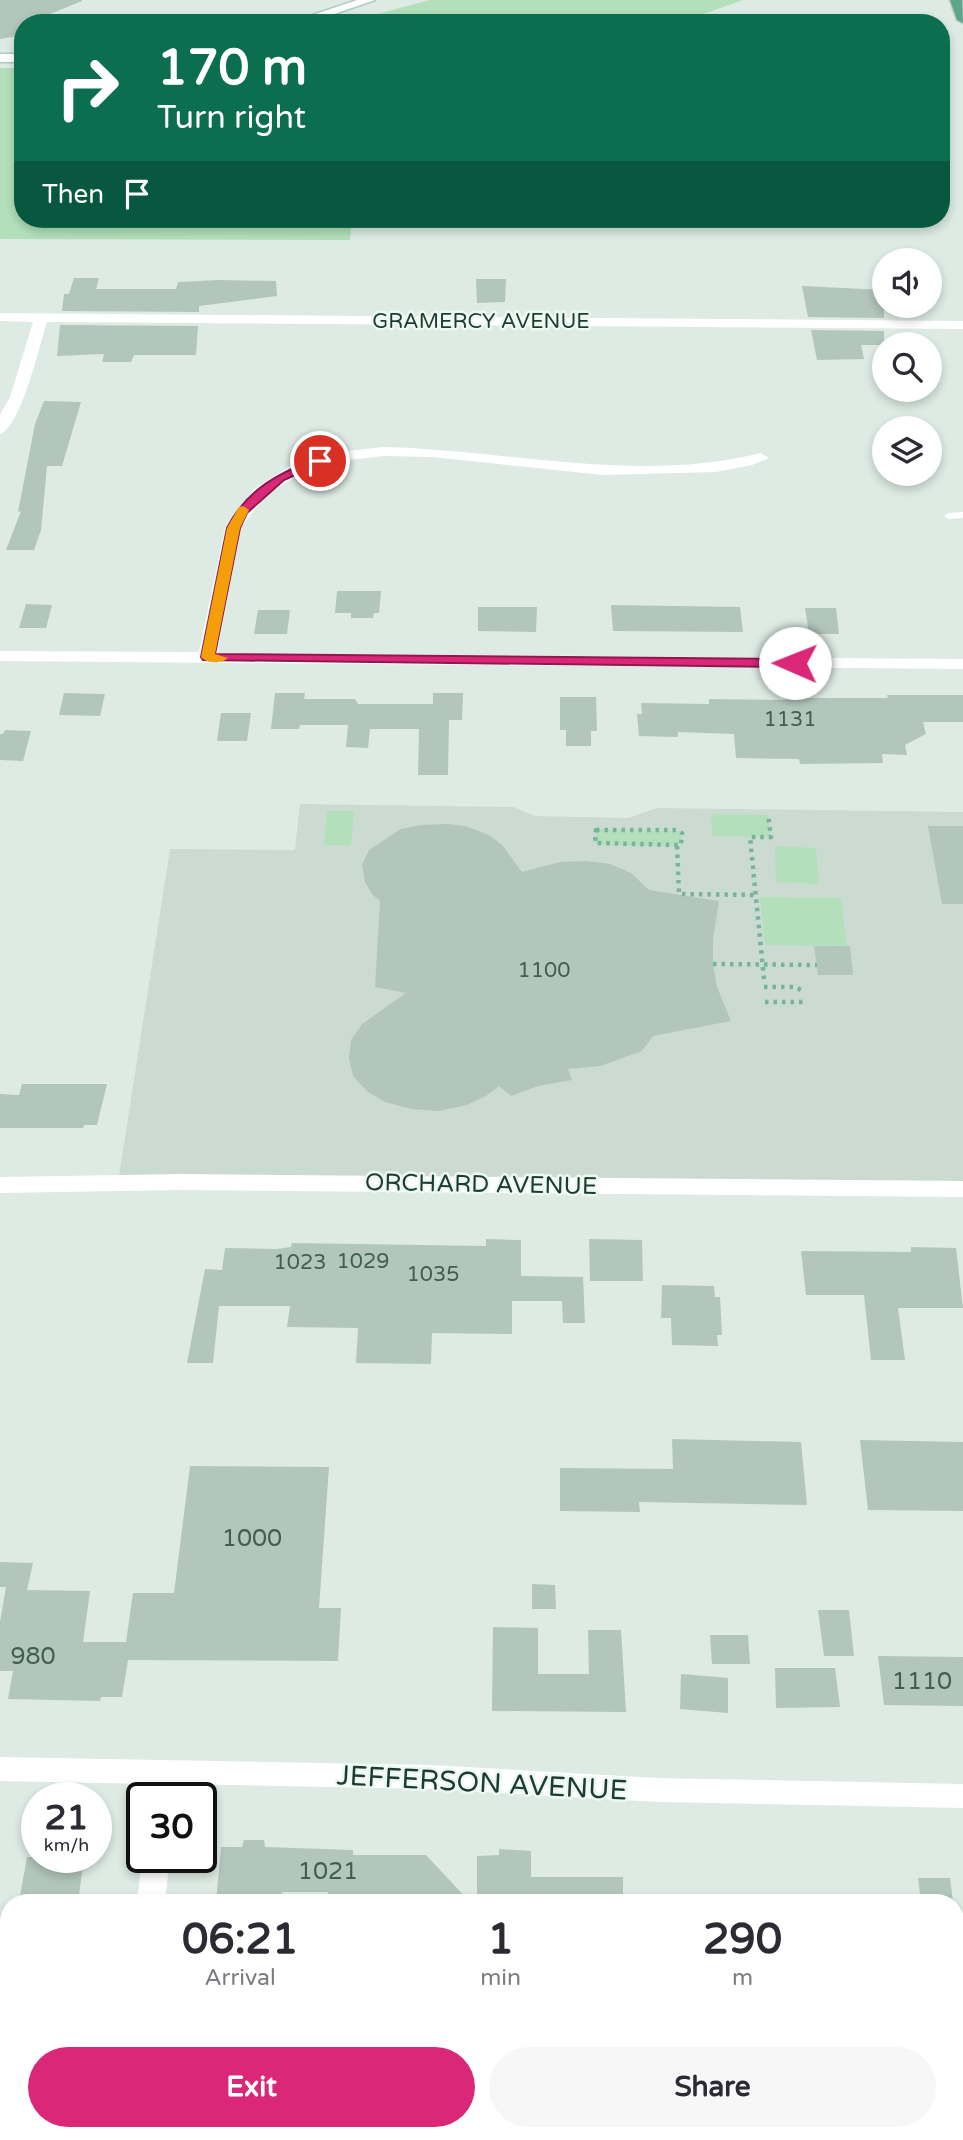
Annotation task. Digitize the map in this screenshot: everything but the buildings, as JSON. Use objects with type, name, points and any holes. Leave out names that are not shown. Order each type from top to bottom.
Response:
[{"type":"main road","points":[[956,0],[963,20]]},
{"type":"street","points":[[324,14],[369,0]]},
{"type":"street","name":"GRAMERCY AVENUE","points":[[0,317],[963,325]]},
{"type":"street","points":[[0,429],[17,397],[41,317]]},
{"type":"street","points":[[208,657],[233,528],[242,511],[279,478],[320,461],[386,452],[424,452],[569,469],[663,470],[722,468],[761,458]]},
{"type":"street","points":[[0,656],[963,664]]},
{"type":"street","name":"ORCHARD AVENUE","points":[[0,1185],[182,1182],[963,1189]]},
{"type":"street","name":"JEFFERSON AVENUE","points":[[0,1769],[142,1782]]},
{"type":"street","name":"JEFFERSON AVENUE","points":[[217,1783],[430,1777],[658,1790],[963,1796]]},
{"type":"street","points":[[152,1894],[154,1873]]},
{"type":"lane","points":[[949,516],[963,515]]},
{"type":"path","points":[[764,979],[750,837],[771,837],[768,815]]},
{"type":"path","points":[[599,830],[676,831],[682,833],[681,845],[677,846],[594,843],[596,831],[599,830]]},
{"type":"path","points":[[677,846],[679,894],[756,895]]},
{"type":"path","points":[[713,964],[817,965]]},
{"type":"path","points":[[764,987],[795,987],[803,991]]},
{"type":"path","points":[[765,1002],[804,1002]]},
{"type":"shaded area","points":[[300,804],[513,807],[535,816],[628,818],[657,808],[963,812],[963,1181],[119,1176],[170,849],[295,850]]},
{"type":"green space","points":[[429,0],[743,0],[703,14],[378,14]]},
{"type":"green space","points":[[0,68],[14,68],[14,228],[351,228],[350,240],[0,239]]},
{"type":"green space","points":[[327,811],[354,811],[351,845],[324,845]]},
{"type":"green space","points":[[711,814],[768,815],[771,837],[713,836]]},
{"type":"green space","points":[[599,829],[680,831],[682,844],[599,845],[595,843],[595,832]]},
{"type":"green space","points":[[775,846],[816,848],[819,884],[776,882]]},
{"type":"green space","points":[[760,897],[841,898],[847,946],[765,945]]},
{"type":"slow traffic","points":[[221,658],[208,657],[233,528],[243,510]]},
{"type":"route","points":[[320,461],[279,478],[242,511],[233,528],[208,657],[795,663]]}]
